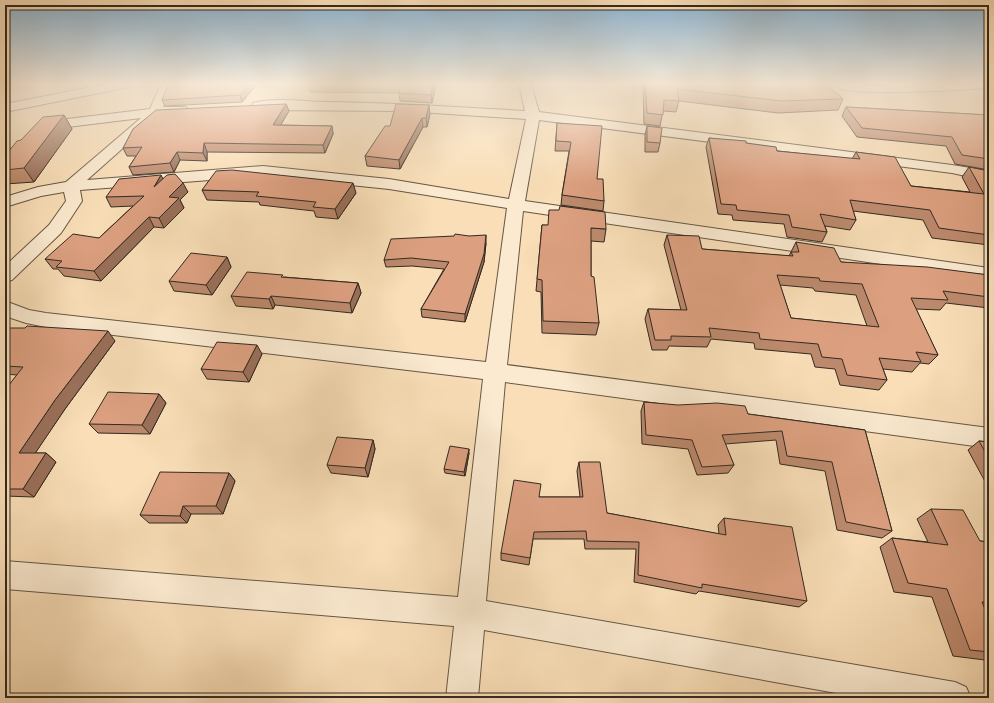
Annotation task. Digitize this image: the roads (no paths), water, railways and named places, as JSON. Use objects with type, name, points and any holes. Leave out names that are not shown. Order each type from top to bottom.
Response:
[{"type":"street","points":[[5,156],[24,149],[47,125],[115,117]]},
{"type":"street","points":[[71,186],[150,117]]},
{"type":"street","points":[[462,698],[472,613],[495,372],[516,205],[533,117]]},
{"type":"street","points":[[547,117],[952,169],[989,176]]},
{"type":"street","points":[[5,202],[38,192],[71,186],[263,171],[389,184],[516,205],[989,274]]},
{"type":"street","points":[[5,276],[55,229],[74,201],[71,186]]},
{"type":"street","points":[[5,308],[26,316],[46,320],[495,372],[989,438]]},
{"type":"street","points":[[5,575],[472,613],[954,698]]}]
